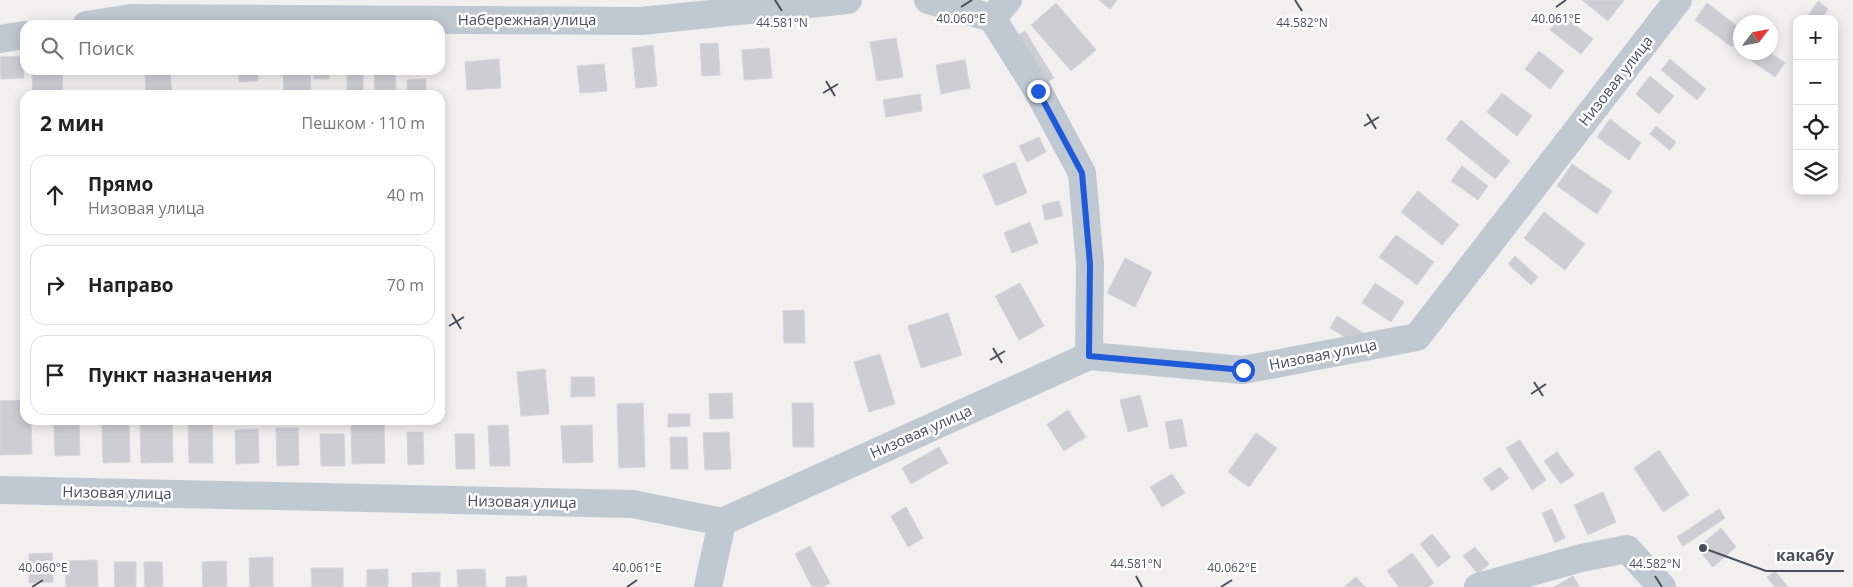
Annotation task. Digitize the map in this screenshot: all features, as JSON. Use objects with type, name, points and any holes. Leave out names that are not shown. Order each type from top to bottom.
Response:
[{"type":"street","name":"Набережная улица","points":[[119,20],[132,18],[641,21],[848,0]]},
{"type":"street","points":[[928,0],[1000,9],[1038,91],[1082,173],[1090,264],[1089,356]]},
{"type":"street","name":"Низовая улица","points":[[0,490],[633,504],[722,522],[1089,356],[1243,370],[1417,337],[1678,0]]},
{"type":"street","points":[[0,39],[20,36]]},
{"type":"street","points":[[708,587],[722,522]]},
{"type":"street","points":[[1479,586],[1581,558],[1627,549],[1662,587]]},
{"type":"building","points":[[1099,0],[1117,0],[1110,9]]},
{"type":"building","points":[[1582,0],[1624,0],[1608,21]]},
{"type":"building","points":[[1818,1],[1828,9],[1824,15],[1809,15]]},
{"type":"building","points":[[1056,3],[1096,50],[1071,71],[1031,25]]},
{"type":"building","points":[[1707,3],[1733,23],[1732,47],[1695,20]]},
{"type":"building","points":[[1562,15],[1593,39],[1581,54],[1550,30]]},
{"type":"building","points":[[1025,31],[1054,78],[1042,85],[1013,38]]},
{"type":"building","points":[[896,38],[903,77],[877,81],[870,42]]},
{"type":"building","points":[[718,43],[720,75],[702,76],[700,44]]},
{"type":"building","points":[[653,45],[657,86],[636,88],[632,48]]},
{"type":"building","points":[[769,48],[772,78],[744,80],[742,50]]},
{"type":"building","points":[[1539,51],[1564,71],[1550,89],[1525,69]]},
{"type":"building","points":[[20,56],[20,75],[24,75],[24,78],[1,79],[0,57]]},
{"type":"building","points":[[1778,58],[1785,63],[1775,77],[1750,60],[1778,60]]},
{"type":"building","points":[[499,59],[501,88],[467,90],[465,62]]},
{"type":"building","points":[[1670,59],[1706,89],[1697,100],[1661,70]]},
{"type":"building","points":[[965,60],[970,88],[941,94],[936,65]]},
{"type":"building","points":[[604,64],[607,91],[580,93],[577,66]]},
{"type":"building","points":[[32,75],[62,75],[63,90],[33,90]]},
{"type":"building","points":[[145,75],[170,75],[172,90],[146,90]]},
{"type":"building","points":[[239,75],[258,75],[258,81],[239,82]]},
{"type":"building","points":[[283,75],[310,75],[311,90],[284,90]]},
{"type":"building","points":[[314,75],[329,75],[329,79],[314,79]]},
{"type":"building","points":[[347,75],[363,75],[363,90],[347,90]]},
{"type":"building","points":[[374,75],[395,75],[396,89],[375,90]]},
{"type":"building","points":[[1650,76],[1674,96],[1659,114],[1636,94]]},
{"type":"building","points":[[426,79],[426,90],[407,90],[407,80]]},
{"type":"building","points":[[1502,93],[1532,116],[1517,136],[1487,112]]},
{"type":"building","points":[[920,94],[922,111],[886,117],[883,100]]},
{"type":"building","points":[[1610,119],[1641,143],[1629,160],[1597,137]]},
{"type":"building","points":[[1461,120],[1510,161],[1495,179],[1446,139]]},
{"type":"building","points":[[1656,126],[1676,142],[1670,150],[1650,134]]},
{"type":"building","points":[[1039,137],[1046,152],[1027,162],[1019,146]]},
{"type":"building","points":[[1015,162],[1027,193],[996,206],[983,175]]},
{"type":"building","points":[[1572,164],[1612,191],[1597,214],[1557,186]]},
{"type":"building","points":[[1462,166],[1488,186],[1478,200],[1451,181]]},
{"type":"building","points":[[1418,191],[1459,225],[1442,245],[1401,212]]},
{"type":"building","points":[[1059,201],[1063,216],[1045,220],[1042,205]]},
{"type":"building","points":[[1544,212],[1585,244],[1565,270],[1524,238]]},
{"type":"building","points":[[1030,222],[1038,243],[1012,253],[1004,233]]},
{"type":"building","points":[[1396,235],[1434,262],[1417,285],[1379,257]]},
{"type":"building","points":[[1515,256],[1538,277],[1531,285],[1508,264]]},
{"type":"building","points":[[1125,258],[1152,272],[1135,307],[1107,293]]},
{"type":"building","points":[[1020,283],[1044,326],[1019,340],[995,296]]},
{"type":"building","points":[[1375,283],[1404,302],[1391,322],[1362,303]]},
{"type":"building","points":[[804,310],[805,343],[784,343],[783,311]]},
{"type":"building","points":[[948,313],[962,355],[921,368],[908,326]]},
{"type":"building","points":[[1337,316],[1365,334],[1358,345],[1330,328]]},
{"type":"building","points":[[880,354],[895,404],[869,412],[854,362]]},
{"type":"building","points":[[545,369],[549,414],[521,416],[517,372]]},
{"type":"building","points":[[571,377],[594,377],[595,396],[571,397]]},
{"type":"building","points":[[732,393],[733,418],[710,419],[709,394]]},
{"type":"building","points":[[1140,395],[1148,426],[1128,432],[1120,400]]},
{"type":"building","points":[[20,400],[20,425],[31,425],[32,454],[0,455],[0,401]]},
{"type":"building","points":[[643,403],[645,467],[619,468],[617,404]]},
{"type":"building","points":[[792,403],[813,403],[814,447],[793,447]]},
{"type":"building","points":[[1068,410],[1086,437],[1064,451],[1047,424]]},
{"type":"building","points":[[668,414],[690,414],[690,426],[668,427]]},
{"type":"building","points":[[1182,419],[1187,446],[1170,449],[1165,422]]},
{"type":"building","points":[[54,425],[79,425],[80,455],[55,456]]},
{"type":"building","points":[[102,425],[129,425],[130,462],[103,463]]},
{"type":"building","points":[[140,425],[172,425],[173,462],[141,463]]},
{"type":"building","points":[[188,425],[212,425],[213,463],[189,463]]},
{"type":"building","points":[[351,425],[384,425],[385,463],[352,464]]},
{"type":"building","points":[[508,425],[510,466],[490,466],[488,426]]},
{"type":"building","points":[[592,425],[593,462],[563,463],[561,426]]},
{"type":"building","points":[[276,428],[298,428],[299,465],[277,466]]},
{"type":"building","points":[[258,429],[259,463],[236,464],[235,430]]},
{"type":"building","points":[[407,432],[423,432],[424,464],[408,465]]},
{"type":"building","points":[[729,432],[731,469],[705,470],[703,433]]},
{"type":"building","points":[[1256,433],[1277,448],[1249,487],[1228,472]]},
{"type":"building","points":[[320,434],[344,434],[345,466],[321,466]]},
{"type":"building","points":[[455,434],[474,434],[475,469],[456,469]]},
{"type":"building","points":[[670,437],[687,437],[688,469],[671,469]]},
{"type":"building","points":[[1520,440],[1546,480],[1532,490],[1506,448]]},
{"type":"building","points":[[939,447],[948,463],[911,484],[902,468]]},
{"type":"building","points":[[1659,450],[1689,495],[1663,512],[1634,468]]},
{"type":"building","points":[[1557,452],[1574,475],[1561,484],[1544,461]]},
{"type":"building","points":[[1500,467],[1509,478],[1492,491],[1483,479]]},
{"type":"building","points":[[1172,474],[1185,493],[1162,507],[1150,487]]},
{"type":"building","points":[[1603,492],[1616,522],[1588,535],[1574,505]]},
{"type":"building","points":[[906,507],[923,538],[908,547],[891,516]]},
{"type":"building","points":[[1552,509],[1565,538],[1555,543],[1542,513]]},
{"type":"building","points":[[1719,509],[1725,518],[1683,546],[1677,537]]},
{"type":"building","points":[[1721,528],[1736,547],[1713,567],[1697,548]]},
{"type":"building","points":[[1432,534],[1451,557],[1438,567],[1420,544]]},
{"type":"building","points":[[810,546],[830,583],[823,587],[812,587],[795,554]]},
{"type":"building","points":[[1475,547],[1489,564],[1478,574],[1463,556]]},
{"type":"building","points":[[52,553],[53,582],[29,583],[29,554]]},
{"type":"building","points":[[1412,553],[1434,583],[1428,587],[1399,587],[1387,571]]},
{"type":"building","points":[[273,557],[273,587],[250,587],[249,558]]},
{"type":"building","points":[[97,560],[98,587],[66,587],[65,561]]},
{"type":"building","points":[[226,561],[227,587],[203,587],[202,562]]},
{"type":"building","points":[[114,562],[136,562],[136,587],[115,587]]},
{"type":"building","points":[[144,562],[162,562],[163,587],[145,587]]},
{"type":"building","points":[[311,568],[343,568],[343,587],[312,587]]},
{"type":"building","points":[[388,569],[388,587],[367,587],[367,570]]},
{"type":"building","points":[[485,569],[486,587],[458,587],[457,570]]},
{"type":"building","points":[[1775,571],[1788,587],[1775,587],[1767,577]]},
{"type":"building","points":[[440,572],[440,587],[412,587],[412,573]]},
{"type":"building","points":[[526,576],[527,587],[506,587],[506,577]]},
{"type":"building","points":[[1573,576],[1580,587],[1554,587]]},
{"type":"building","points":[[1356,577],[1365,587],[1344,587]]},
{"type":"place","name":"какабу","points":[[1703,548]]},
{"type":"route","points":[[1038,91],[1082,173],[1090,264],[1089,356],[1243,370]]}]
